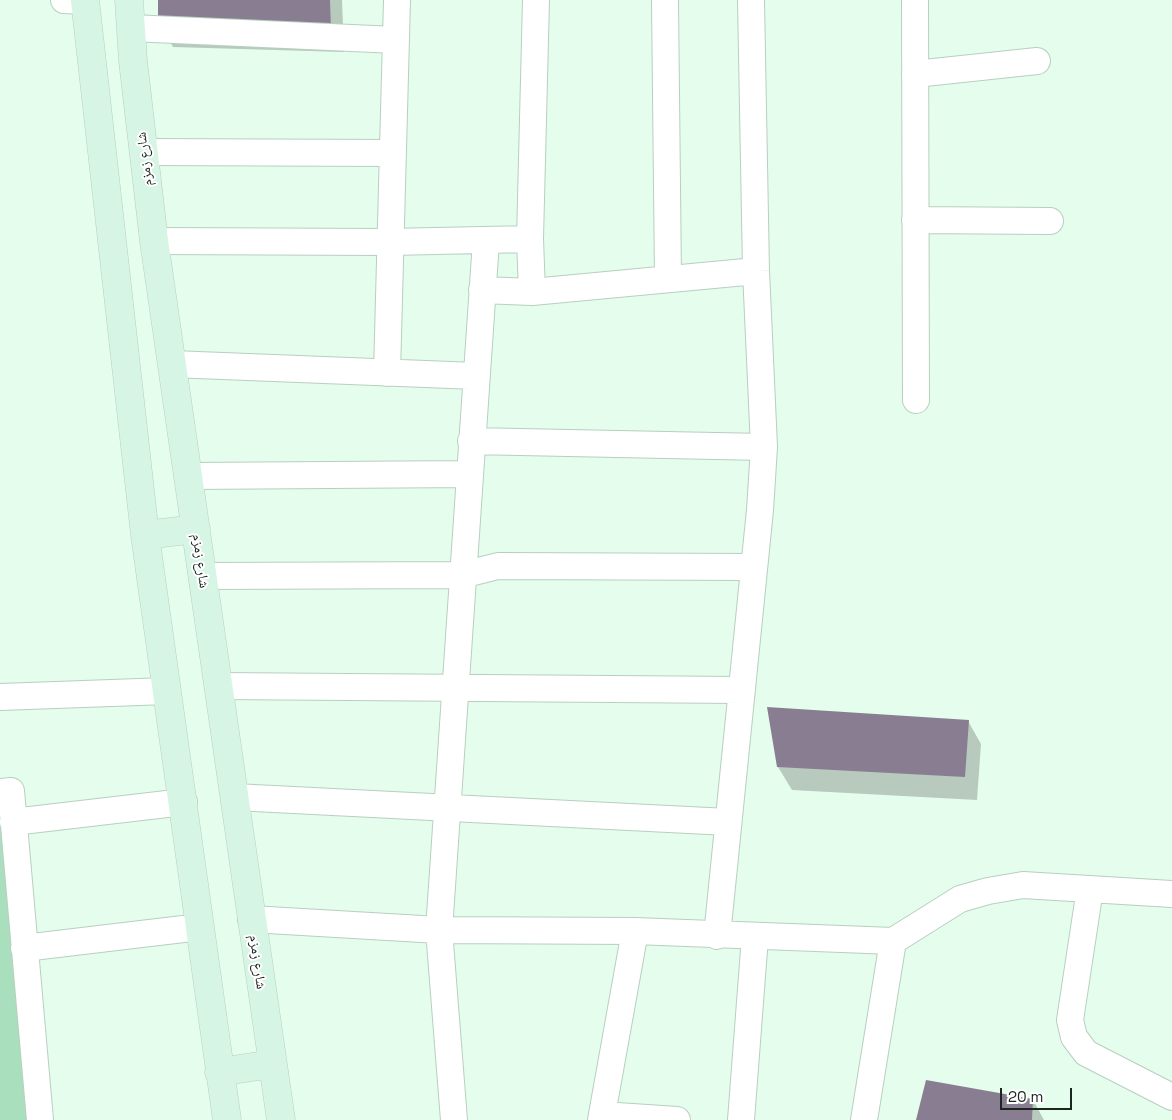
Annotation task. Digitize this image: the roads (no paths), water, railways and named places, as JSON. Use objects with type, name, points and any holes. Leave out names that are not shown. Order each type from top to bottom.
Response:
[{"type":"main road","points":[[85,0],[146,535],[227,1120]]},
{"type":"main road","name":"شارع زمزم","points":[[130,0],[131,28],[154,241],[281,1120]]},
{"type":"main road","points":[[146,535],[196,529]]},
{"type":"main road","points":[[219,1072],[272,1064]]},
{"type":"street","points":[[64,0],[85,0]]},
{"type":"street","points":[[387,373],[389,242],[397,0]]},
{"type":"street","points":[[532,292],[530,239],[536,0]]},
{"type":"street","points":[[665,0],[668,279]]},
{"type":"street","points":[[717,936],[754,567],[764,447],[756,271],[751,0]]},
{"type":"street","points":[[915,0],[916,400]]},
{"type":"street","points":[[131,28],[396,40]]},
{"type":"street","points":[[915,74],[1037,61]]},
{"type":"street","points":[[144,152],[392,152]]},
{"type":"street","points":[[915,220],[1050,221]]},
{"type":"street","points":[[154,241],[389,242],[530,239]]},
{"type":"street","points":[[454,1120],[438,930],[486,241]]},
{"type":"street","points":[[482,290],[532,292],[756,271]]},
{"type":"street","points":[[172,364],[476,376]]},
{"type":"street","points":[[471,442],[764,447]]},
{"type":"street","points":[[189,476],[469,474]]},
{"type":"street","points":[[202,576],[462,575],[498,566],[754,567]]},
{"type":"street","points":[[218,686],[742,690]]},
{"type":"street","points":[[0,696],[168,691]]},
{"type":"street","points":[[0,792],[11,791],[40,1120]]},
{"type":"street","points":[[234,797],[728,822]]},
{"type":"street","points":[[13,822],[184,802]]},
{"type":"street","points":[[251,919],[438,930],[635,931],[717,936],[893,941],[960,899],[988,891],[1023,885],[1172,894]]},
{"type":"street","points":[[1090,889],[1070,1020],[1074,1037],[1086,1053],[1172,1097]]},
{"type":"street","points":[[24,948],[200,927]]},
{"type":"street","points":[[635,931],[602,1118],[677,1120]]},
{"type":"street","points":[[741,1120],[755,937]]},
{"type":"street","points":[[864,1120],[893,941]]}]
